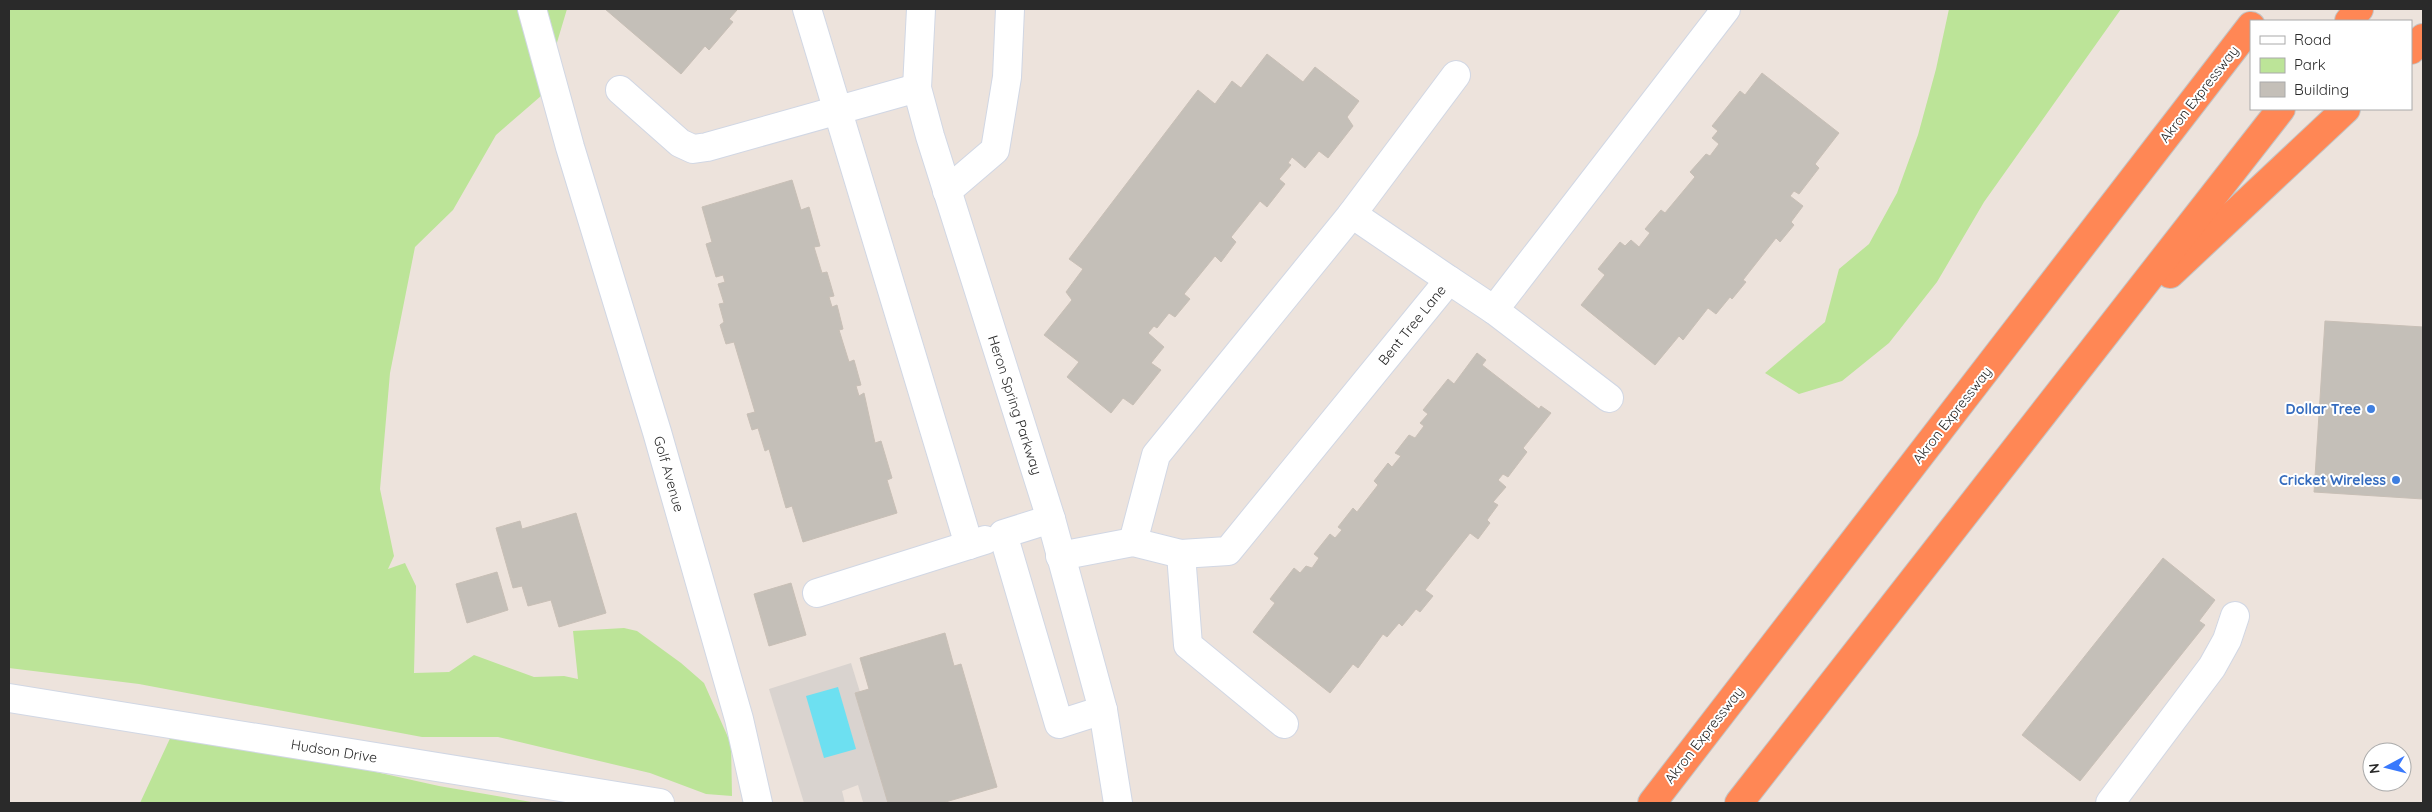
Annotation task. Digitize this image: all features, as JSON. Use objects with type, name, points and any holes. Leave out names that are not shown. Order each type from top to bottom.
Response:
[{"type":"highway","points":[[2255,20],[2264,9]]},
{"type":"highway","points":[[2350,20],[2359,9]]},
{"type":"highway","name":"Akron Expressway","points":[[1652,803],[2250,27]]},
{"type":"highway","points":[[2412,49],[2423,38]]},
{"type":"highway","points":[[1739,803],[2280,110]]},
{"type":"highway","points":[[2103,337],[2345,110]]},
{"type":"street","name":"Golf Avenue","points":[[532,9],[570,148],[670,480],[739,719],[758,803]]},
{"type":"street","points":[[807,9],[969,545]]},
{"type":"street","name":"Heron Spring Parkway","points":[[921,9],[917,88],[947,191],[1051,519],[1103,710],[1118,803]]},
{"type":"street","points":[[947,191],[995,150],[1007,78],[1010,9]]},
{"type":"street","points":[[1494,310],[1726,9]]},
{"type":"street","points":[[1134,542],[1156,455],[1352,214],[1456,75]]},
{"type":"street","points":[[620,90],[680,143],[693,148],[707,147],[917,88]]},
{"type":"street","points":[[1352,214],[1449,280]]},
{"type":"street","name":"Bent Tree Lane","points":[[1060,556],[1134,542],[1181,554],[1228,551],[1449,280],[1494,310],[1609,398]]},
{"type":"street","points":[[817,593],[1051,519]]},
{"type":"street","points":[[1004,534],[1059,724],[1103,710]]},
{"type":"street","points":[[1181,554],[1188,646],[1284,724]]},
{"type":"street","points":[[2110,803],[2212,667],[2228,640],[2235,616]]},
{"type":"street","name":"Hudson Drive","points":[[9,698],[660,803]]},
{"type":"green space","points":[[9,9],[567,9],[541,96],[496,135],[453,210],[415,247],[390,373],[380,489],[394,556],[388,569],[405,563],[416,586],[414,673],[449,672],[474,655],[534,677],[564,676],[578,679],[573,631],[624,628],[637,631],[681,663],[704,683],[731,744],[732,796],[706,794],[650,773],[498,737],[422,737],[139,684],[9,668]]},
{"type":"green space","points":[[1949,9],[2121,9],[1984,202],[1937,282],[1889,343],[1842,381],[1799,394],[1765,373],[1825,322],[1839,269],[1869,244],[1897,193],[1918,135],[1936,69]]},
{"type":"green space","points":[[173,732],[326,761],[439,786],[537,803],[140,803]]},
{"type":"shaded area","points":[[851,663],[860,692],[855,693],[888,803],[859,803],[863,802],[858,785],[842,791],[845,803],[804,803],[769,689]]},
{"type":"water","points":[[838,687],[856,749],[824,758],[806,696]]},
{"type":"building","points":[[605,9],[737,10],[729,19],[733,22],[709,50],[705,46],[681,74]]},
{"type":"building","points":[[1267,54],[1303,82],[1315,67],[1359,101],[1347,117],[1353,126],[1328,158],[1319,151],[1305,168],[1292,157],[1288,163],[1291,165],[1279,179],[1285,184],[1267,207],[1260,201],[1231,237],[1236,242],[1221,262],[1215,256],[1184,294],[1190,299],[1175,317],[1169,313],[1157,328],[1154,326],[1148,333],[1164,347],[1151,363],[1161,370],[1133,405],[1123,398],[1111,413],[1067,377],[1079,362],[1044,335],[1072,300],[1066,292],[1083,269],[1069,259],[1198,90],[1215,104],[1232,81],[1241,88]]},
{"type":"building","points":[[1762,73],[1839,133],[1815,164],[1819,168],[1799,194],[1794,191],[1790,196],[1803,206],[1791,222],[1794,225],[1780,242],[1776,238],[1743,280],[1746,282],[1732,299],[1730,297],[1716,314],[1708,308],[1683,340],[1679,336],[1655,365],[1581,305],[1605,275],[1598,269],[1620,242],[1625,246],[1631,240],[1639,247],[1650,233],[1645,229],[1661,210],[1665,213],[1695,177],[1690,172],[1706,154],[1710,156],[1719,144],[1712,138],[1718,131],[1712,126],[1740,91],[1745,95]]},
{"type":"building","points":[[792,180],[801,210],[809,207],[820,246],[814,247],[822,273],[827,272],[834,296],[829,297],[832,307],[837,305],[843,329],[839,330],[849,362],[854,360],[861,385],[856,386],[859,396],[864,393],[875,443],[881,441],[892,478],[887,480],[897,513],[803,542],[792,506],[786,508],[769,449],[765,451],[758,428],[752,430],[747,414],[755,412],[734,342],[726,344],[720,325],[724,322],[719,304],[724,303],[718,284],[725,282],[723,275],[716,277],[706,244],[712,242],[702,207]]},
{"type":"building","name":"Dollar Tree","points":[[2325,321],[2423,327],[2423,499],[2314,492]]},
{"type":"building","points":[[1477,353],[1486,360],[1482,365],[1539,409],[1541,406],[1551,413],[1523,448],[1527,452],[1508,477],[1503,474],[1498,480],[1506,487],[1493,502],[1498,505],[1487,520],[1490,523],[1478,539],[1470,533],[1425,590],[1433,596],[1420,612],[1416,609],[1402,626],[1399,623],[1387,637],[1383,634],[1358,668],[1353,664],[1330,693],[1253,632],[1275,603],[1270,599],[1294,568],[1300,573],[1306,566],[1312,568],[1319,558],[1314,554],[1330,534],[1335,538],[1342,530],[1338,527],[1353,508],[1357,512],[1378,485],[1374,481],[1388,463],[1392,467],[1401,456],[1395,453],[1409,435],[1415,438],[1424,426],[1420,423],[1428,414],[1423,410],[1448,379],[1454,384]]},
{"type":"building","points":[[576,513],[606,613],[559,627],[551,600],[528,606],[522,586],[513,588],[496,528],[520,521],[522,529]]},
{"type":"building","points":[[2163,558],[2215,600],[2199,621],[2205,625],[2080,781],[2022,735]]},
{"type":"building","points":[[497,572],[508,610],[467,623],[456,584]]},
{"type":"building","points":[[791,583],[806,635],[769,646],[754,594]]},
{"type":"building","points":[[945,633],[954,666],[961,664],[997,787],[942,803],[888,803],[855,693],[869,689],[860,658]]},
{"type":"place","name":"Dollar Tree","points":[[2371,409]]},
{"type":"place","name":"Cricket Wireless","points":[[2396,480]]}]
